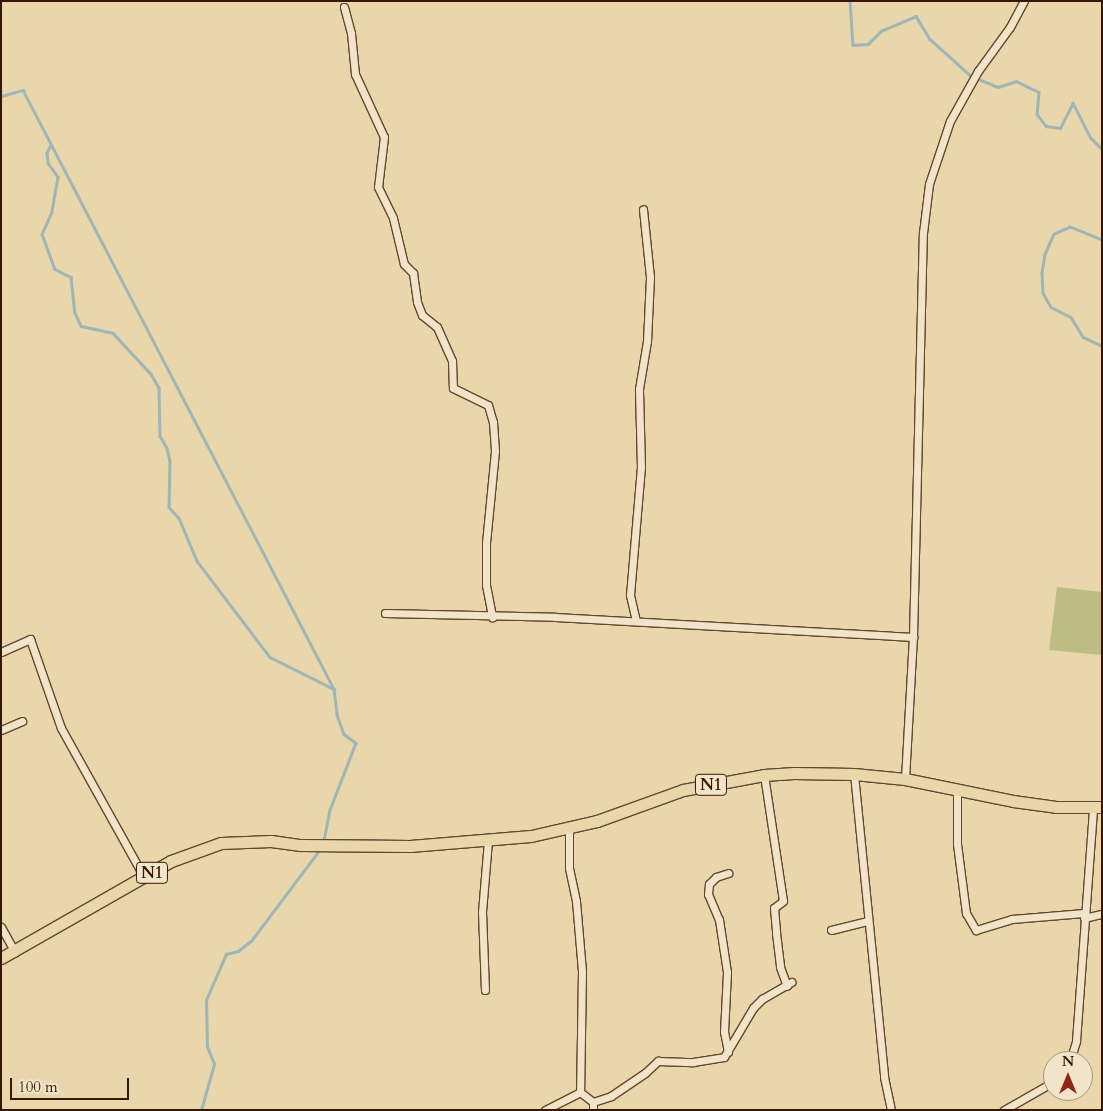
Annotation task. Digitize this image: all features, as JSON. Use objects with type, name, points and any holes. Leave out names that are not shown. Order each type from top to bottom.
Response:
[{"type":"main road","name":"N1","points":[[1,958],[15,952],[171,861],[221,843],[271,841],[322,845],[410,846],[488,841],[569,828],[683,790],[764,775],[854,774],[905,779],[1021,803],[1097,808]]},
{"type":"street","points":[[905,779],[913,637],[923,233],[929,184],[950,121],[978,71],[1010,27],[1024,1]]},
{"type":"street","points":[[344,7],[355,74],[384,137],[378,187],[393,218],[404,264],[413,273],[417,302],[422,315],[437,327],[452,361],[453,388],[488,405],[493,422],[495,451],[486,543],[486,585],[492,617]]},
{"type":"street","points":[[636,622],[630,595],[641,467],[639,389],[647,341],[650,277],[642,209]]},
{"type":"street","points":[[385,614],[636,622],[913,637]]},
{"type":"street","points":[[1,652],[30,639],[61,728],[144,877]]},
{"type":"street","points":[[1,730],[22,721]]},
{"type":"street","points":[[854,774],[867,921],[884,1077],[891,1110]]},
{"type":"street","points":[[569,828],[569,868],[576,901],[582,971],[580,1092],[593,1106],[645,1073],[658,1061],[692,1062],[724,1057],[753,1008],[762,999],[790,984],[780,967],[774,908],[783,901],[764,775]]},
{"type":"street","points":[[957,789],[957,844],[966,913],[976,930],[1012,919],[1102,914]]},
{"type":"street","points":[[1073,1051],[1076,1041],[1084,916],[1097,808]]},
{"type":"street","points":[[485,990],[482,912],[488,841]]},
{"type":"street","points":[[728,873],[716,877],[710,884],[708,894],[719,920],[727,972],[724,1032],[728,1052]]},
{"type":"street","points":[[831,930],[867,921]]},
{"type":"street","points":[[1,927],[15,952]]},
{"type":"street","points":[[1004,1110],[1043,1088]]},
{"type":"street","points":[[544,1110],[580,1092]]},
{"type":"shaded area","points":[[1057,587],[1102,592],[1102,655],[1049,650]]},
{"type":"waterway","points":[[850,1],[853,45],[868,44],[881,31],[916,16],[930,39],[971,76],[998,87],[1016,81],[1039,92],[1037,114],[1046,126],[1060,128],[1073,103],[1091,138],[1102,149]]},
{"type":"waterway","points":[[1,96],[23,90],[334,689],[337,715],[344,734],[356,743],[330,810],[324,842]]},
{"type":"waterway","points":[[51,145],[47,153],[48,163],[58,177],[52,212],[42,234],[55,269],[71,277],[75,313],[81,326],[113,333],[151,374],[159,388],[160,436],[167,448],[170,461],[169,507],[179,518],[197,561],[270,657],[334,689]]},
{"type":"waterway","points":[[1102,240],[1070,227],[1054,234],[1045,254],[1042,273],[1043,293],[1051,307],[1071,317],[1083,337],[1102,346]]},
{"type":"waterway","points":[[201,1110],[214,1064],[207,1047],[206,1000],[226,954],[238,951],[251,941],[320,849]]}]
